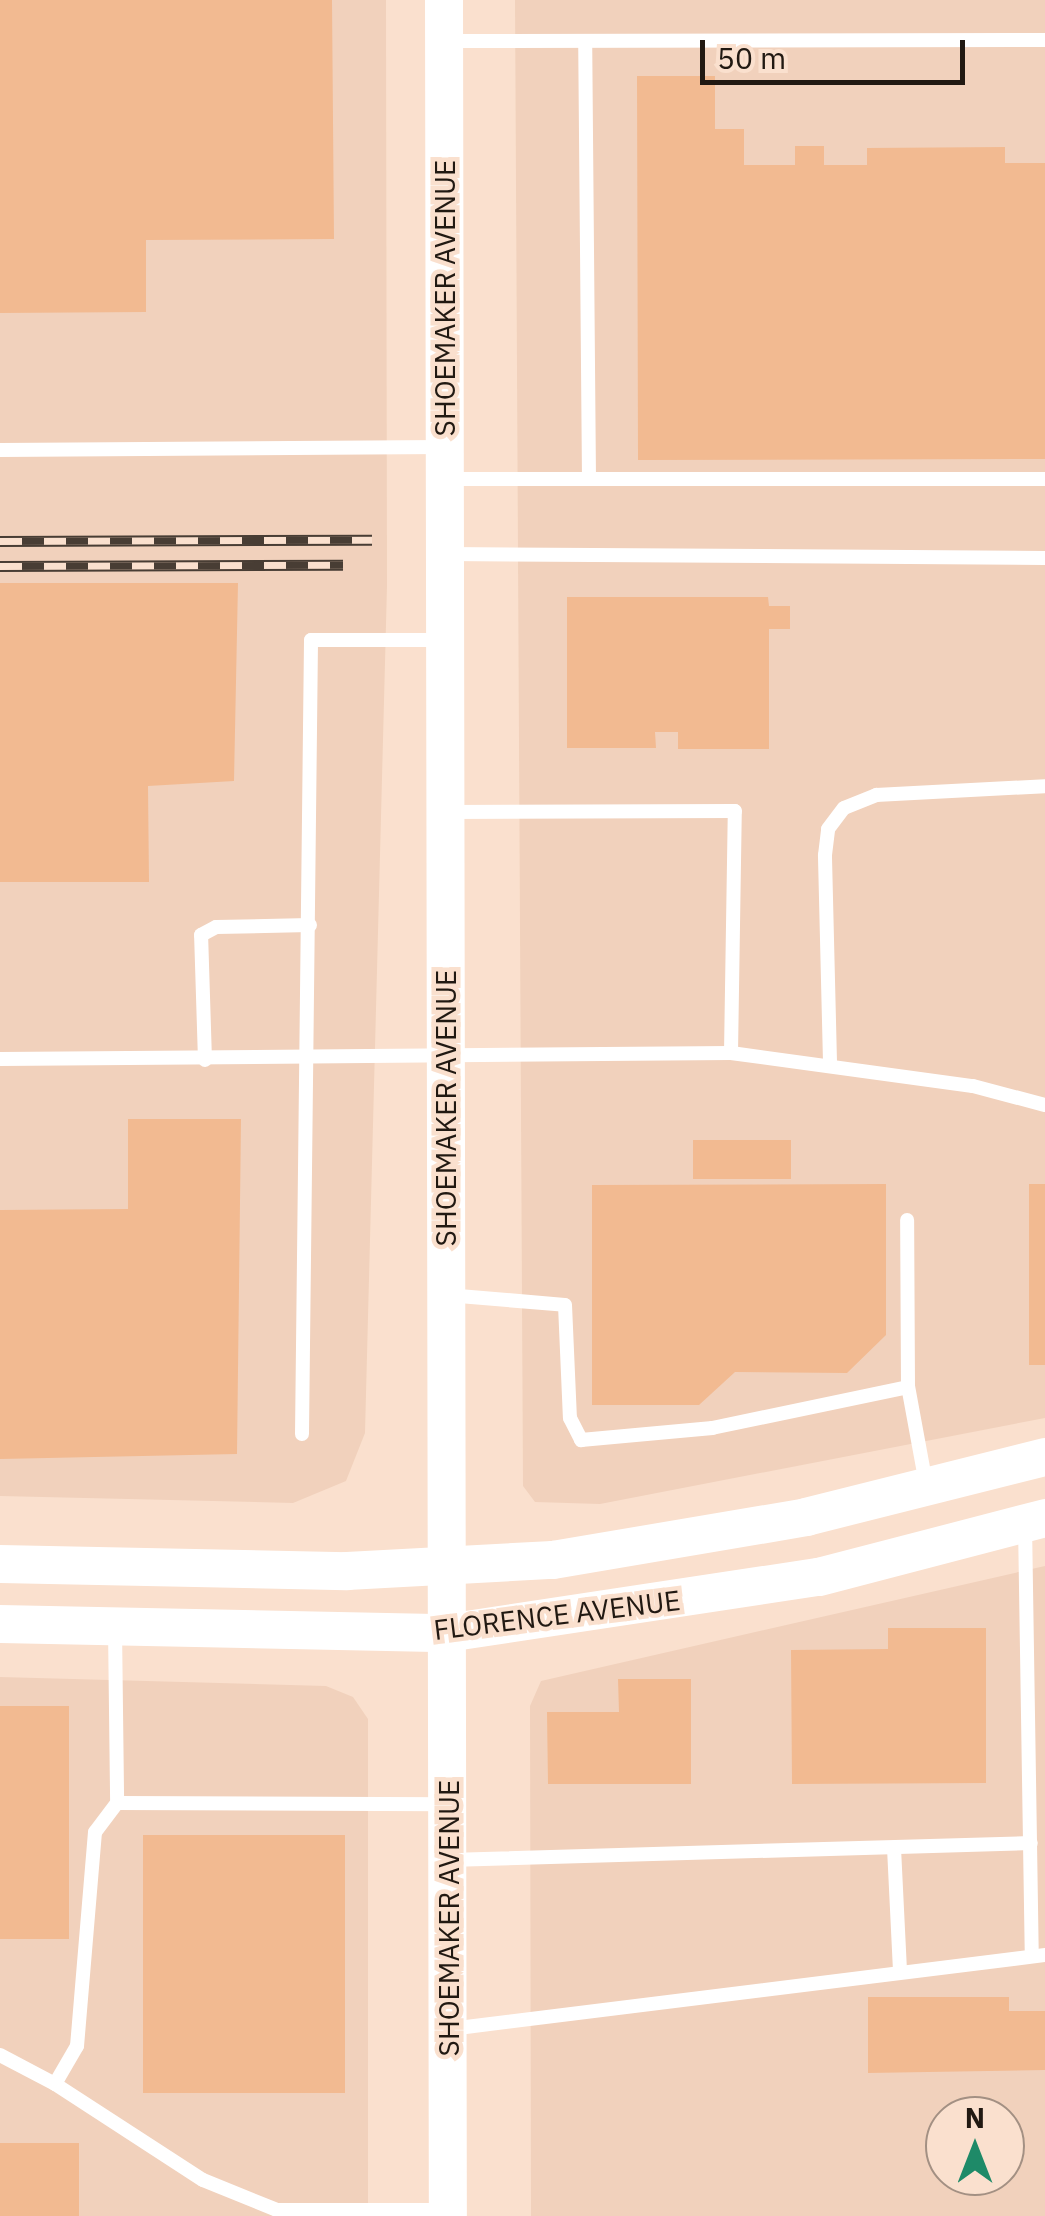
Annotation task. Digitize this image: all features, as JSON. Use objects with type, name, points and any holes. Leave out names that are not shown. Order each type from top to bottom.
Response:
[{"type":"main road","name":"SHOEMAKER AVENUE","points":[[444,0],[448,2213]]},
{"type":"main road","name":"FLORENCE AVENUE","points":[[0,1564],[447,1565],[623,1551],[1045,1457]]},
{"type":"main road","name":"FLORENCE AVENUE","points":[[0,1624],[447,1633],[819,1577],[1035,1520]]},
{"type":"lane","points":[[444,42],[1045,40]]},
{"type":"lane","points":[[585,41],[589,479]]},
{"type":"lane","points":[[0,450],[445,463],[589,479],[1045,479]]},
{"type":"lane","points":[[445,554],[1045,558]]},
{"type":"lane","points":[[302,1434],[310,1060],[311,640],[445,640]]},
{"type":"lane","points":[[830,1062],[824,855],[828,829],[844,808],[876,795],[1045,786]]},
{"type":"lane","points":[[446,812],[735,810],[731,1052]]},
{"type":"lane","points":[[205,1060],[201,936],[216,927],[310,926]]},
{"type":"lane","points":[[0,1059],[446,1060],[731,1052],[830,1062],[1045,1104]]},
{"type":"lane","points":[[907,1220],[908,1386],[927,1486]]},
{"type":"lane","points":[[446,1294],[566,1304],[570,1418],[591,1444],[712,1428],[908,1386]]},
{"type":"lane","points":[[449,2029],[1038,1955],[1031,1844],[1035,1520]]},
{"type":"lane","points":[[55,2084],[76,2046],[95,1832],[117,1803],[115,1627]]},
{"type":"lane","points":[[117,1803],[449,1804]]},
{"type":"lane","points":[[448,1860],[1031,1844]]},
{"type":"lane","points":[[894,1848],[900,1970]]},
{"type":"lane","points":[[0,2055],[55,2084],[203,2180],[277,2210],[448,2213]]},
{"type":"shaded area","points":[[0,0],[386,0],[387,586],[365,1433],[346,1481],[293,1503],[0,1496]]},
{"type":"shaded area","points":[[515,0],[1045,0],[1045,1418],[600,1504],[535,1502],[523,1486]]},
{"type":"shaded area","points":[[1045,1566],[1045,2216],[531,2216],[530,1706],[541,1681]]},
{"type":"shaded area","points":[[0,1677],[326,1686],[353,1697],[368,1719],[368,2216],[0,2216]]},
{"type":"building","points":[[0,0],[332,0],[334,239],[146,240],[146,312],[0,313]]},
{"type":"building","points":[[637,76],[715,76],[715,129],[744,129],[744,165],[795,165],[795,146],[824,146],[824,165],[867,165],[867,148],[1005,147],[1005,163],[1045,163],[1045,459],[638,460]]},
{"type":"building","points":[[0,583],[238,583],[234,781],[148,786],[149,882],[0,882]]},
{"type":"building","points":[[567,597],[768,597],[769,606],[790,606],[790,629],[769,629],[769,749],[678,749],[678,732],[655,732],[656,748],[567,748]]},
{"type":"building","points":[[128,1119],[241,1119],[237,1454],[0,1459],[0,1210],[128,1209]]},
{"type":"building","points":[[693,1140],[791,1140],[791,1179],[693,1179]]},
{"type":"building","points":[[886,1184],[886,1335],[847,1373],[735,1372],[699,1405],[592,1405],[592,1185]]},
{"type":"building","points":[[1029,1184],[1045,1184],[1045,1365],[1029,1365]]},
{"type":"building","points":[[888,1628],[986,1628],[986,1783],[792,1784],[791,1650],[888,1649]]},
{"type":"building","points":[[618,1679],[691,1679],[691,1784],[548,1784],[547,1712],[619,1712]]},
{"type":"building","points":[[0,1706],[69,1706],[69,1939],[0,1939]]},
{"type":"building","points":[[143,1835],[345,1835],[345,2093],[143,2093]]},
{"type":"building","points":[[868,1997],[1009,1997],[1009,2011],[1045,2011],[1045,2070],[868,2073]]},
{"type":"building","points":[[0,2143],[79,2143],[79,2216],[0,2216]]},
{"type":"railway","points":[[0,541],[372,540]]},
{"type":"railway","points":[[0,566],[343,565]]}]
